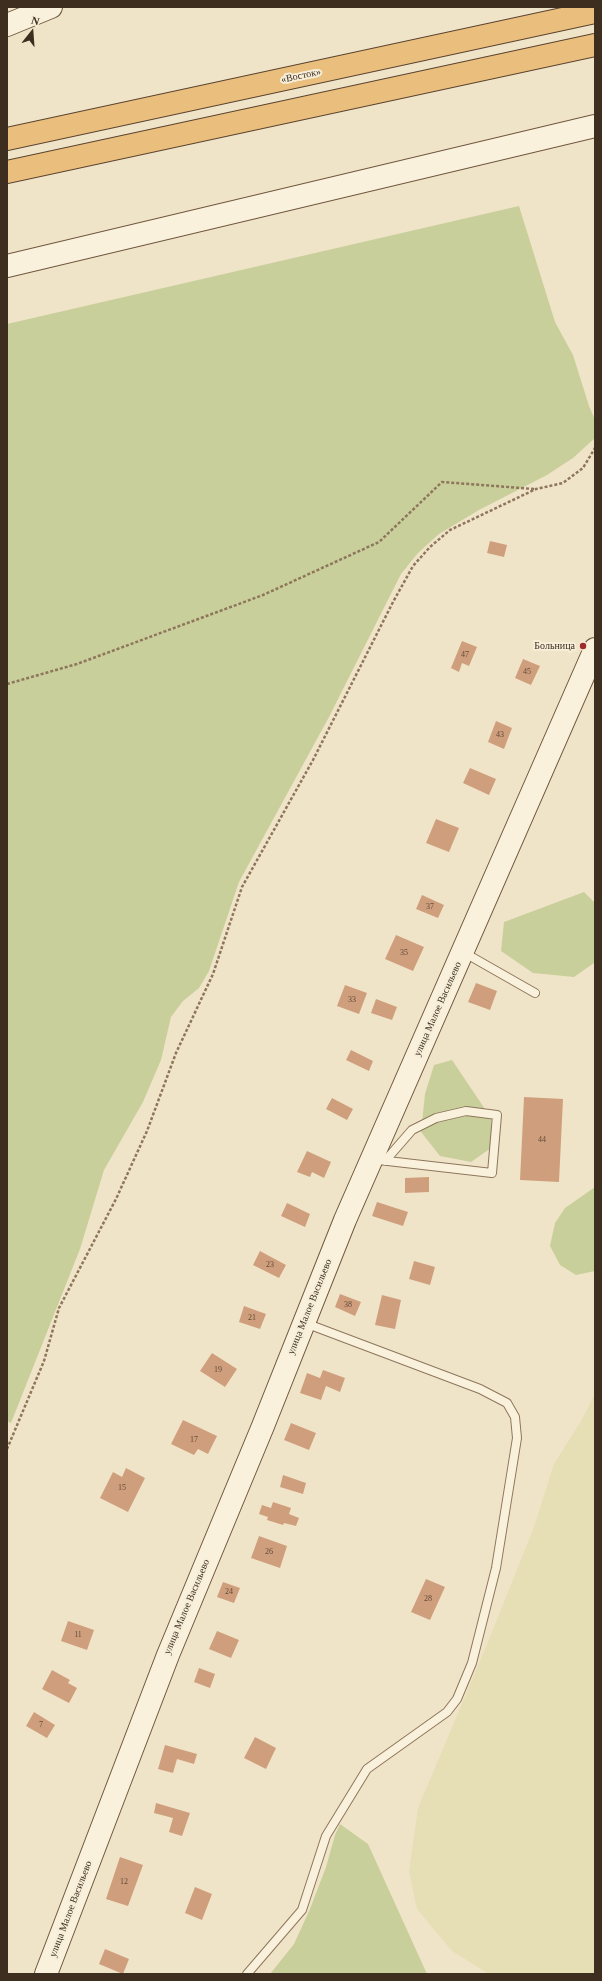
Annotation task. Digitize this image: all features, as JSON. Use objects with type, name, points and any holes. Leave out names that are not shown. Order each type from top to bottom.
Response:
[{"type":"highway","name":"«Восток»","points":[[7,140],[595,12]]},
{"type":"highway","points":[[7,172],[595,45]]},
{"type":"main road","points":[[7,16],[42,7]]},
{"type":"main road","points":[[7,25],[51,7]]},
{"type":"main road","points":[[7,266],[595,126]]},
{"type":"main road","points":[[7,255],[118,239]]},
{"type":"main road","name":"улица Малое Васильево","points":[[46,1974],[168,1655],[304,1322],[378,1160],[463,952],[595,649]]},
{"type":"lane","points":[[463,952],[535,993]]},
{"type":"lane","points":[[466,1110],[497,1115],[492,1173],[378,1160],[412,1130],[436,1118],[466,1110]]},
{"type":"lane","points":[[247,1974],[302,1910],[326,1836],[367,1769],[447,1712],[457,1699],[472,1663],[496,1568],[517,1438],[515,1417],[507,1403],[480,1389],[304,1322]]},
{"type":"path","points":[[7,1449],[44,1361],[59,1308],[116,1199],[146,1131],[176,1053],[213,974],[242,887],[313,760],[393,602],[413,566],[430,547],[450,530],[536,489],[563,483],[583,468],[595,448]]},
{"type":"path","points":[[7,684],[77,664],[263,595],[379,542],[442,482],[536,489]]},
{"type":"shaded area","points":[[595,1394],[595,1974],[489,1974],[452,1951],[417,1909],[409,1872],[418,1808],[488,1642],[534,1527],[554,1464],[581,1421]]},
{"type":"green space","points":[[519,206],[555,322],[573,355],[595,420],[595,438],[573,458],[547,475],[479,510],[439,534],[418,553],[401,574],[329,717],[239,882],[209,971],[199,988],[183,1001],[171,1017],[161,1060],[143,1102],[104,1170],[80,1249],[11,1423],[7,1421],[7,324]]},
{"type":"green space","points":[[584,892],[595,903],[594,963],[574,977],[533,973],[501,951],[504,922]]},
{"type":"green space","points":[[452,1060],[491,1118],[491,1148],[471,1162],[440,1156],[421,1132],[425,1094],[434,1065]]},
{"type":"green space","points":[[595,1187],[595,1271],[576,1275],[560,1265],[550,1246],[555,1223],[565,1208]]},
{"type":"green space","points":[[340,1824],[368,1844],[427,1974],[270,1974],[294,1944],[310,1909]]},
{"type":"building","points":[[490,541],[507,545],[504,557],[487,553]]},
{"type":"building","points":[[462,641],[477,647],[469,666],[462,663],[459,672],[451,668]]},
{"type":"building","points":[[523,659],[540,666],[531,685],[515,678]]},
{"type":"building","points":[[496,721],[512,728],[504,749],[488,742]]},
{"type":"building","points":[[470,768],[496,779],[489,795],[463,783]]},
{"type":"building","points":[[436,819],[459,828],[449,852],[426,843]]},
{"type":"building","points":[[422,895],[444,905],[438,918],[416,909]]},
{"type":"building","points":[[396,935],[424,947],[413,971],[385,959]]},
{"type":"building","points":[[476,983],[497,991],[490,1010],[468,1002]]},
{"type":"building","points":[[345,985],[367,993],[359,1014],[337,1006]]},
{"type":"building","points":[[376,999],[397,1007],[392,1020],[371,1013]]},
{"type":"building","points":[[351,1050],[373,1061],[369,1071],[346,1060]]},
{"type":"building","points":[[524,1097],[563,1099],[559,1182],[520,1180]]},
{"type":"building","points":[[332,1098],[353,1109],[347,1120],[326,1109]]},
{"type":"building","points":[[307,1151],[331,1162],[324,1178],[312,1172],[310,1177],[297,1172]]},
{"type":"building","points":[[429,1177],[429,1192],[405,1193],[405,1178]]},
{"type":"building","points":[[377,1202],[408,1212],[403,1226],[372,1216]]},
{"type":"building","points":[[287,1203],[310,1214],[305,1227],[281,1216]]},
{"type":"building","points":[[260,1251],[286,1265],[279,1278],[253,1265]]},
{"type":"building","points":[[414,1261],[435,1267],[430,1285],[409,1279]]},
{"type":"building","points":[[340,1294],[361,1302],[355,1316],[335,1307]]},
{"type":"building","points":[[382,1295],[401,1300],[395,1329],[375,1325]]},
{"type":"building","points":[[244,1306],[266,1314],[260,1329],[239,1322]]},
{"type":"building","points":[[212,1353],[237,1369],[225,1387],[200,1371]]},
{"type":"building","points":[[323,1370],[345,1378],[340,1392],[326,1386],[321,1400],[300,1393],[307,1373],[320,1378]]},
{"type":"building","points":[[183,1420],[217,1436],[208,1454],[198,1449],[194,1455],[171,1444]]},
{"type":"building","points":[[291,1423],[316,1433],[309,1450],[284,1440]]},
{"type":"building","points":[[126,1468],[145,1478],[128,1512],[100,1498],[113,1472],[122,1477]]},
{"type":"building","points":[[283,1475],[306,1483],[303,1494],[280,1487]]},
{"type":"building","points":[[273,1502],[291,1508],[289,1514],[299,1518],[296,1526],[284,1523],[283,1525],[267,1520],[268,1517],[259,1514],[262,1505],[271,1508]]},
{"type":"building","points":[[259,1536],[287,1546],[280,1568],[251,1558]]},
{"type":"building","points":[[426,1579],[445,1587],[430,1620],[411,1612]]},
{"type":"building","points":[[223,1582],[240,1588],[234,1603],[217,1597]]},
{"type":"building","points":[[68,1621],[94,1630],[87,1650],[61,1641]]},
{"type":"building","points":[[217,1631],[239,1640],[231,1658],[209,1649]]},
{"type":"building","points":[[199,1668],[215,1674],[210,1688],[194,1682]]},
{"type":"building","points":[[52,1670],[70,1680],[68,1683],[77,1688],[69,1703],[42,1689]]},
{"type":"building","points":[[34,1712],[55,1725],[47,1738],[26,1726]]},
{"type":"building","points":[[255,1737],[276,1748],[266,1769],[244,1758]]},
{"type":"building","points":[[165,1745],[197,1754],[194,1764],[177,1759],[173,1773],[158,1769]]},
{"type":"building","points":[[156,1803],[190,1813],[182,1836],[169,1832],[173,1818],[154,1813]]},
{"type":"building","points":[[120,1857],[143,1865],[128,1906],[106,1899]]},
{"type":"building","points":[[195,1887],[212,1894],[202,1920],[185,1913]]},
{"type":"building","points":[[105,1949],[129,1959],[123,1974],[99,1964]]},
{"type":"place","name":"Больница","points":[[583,646]]}]
